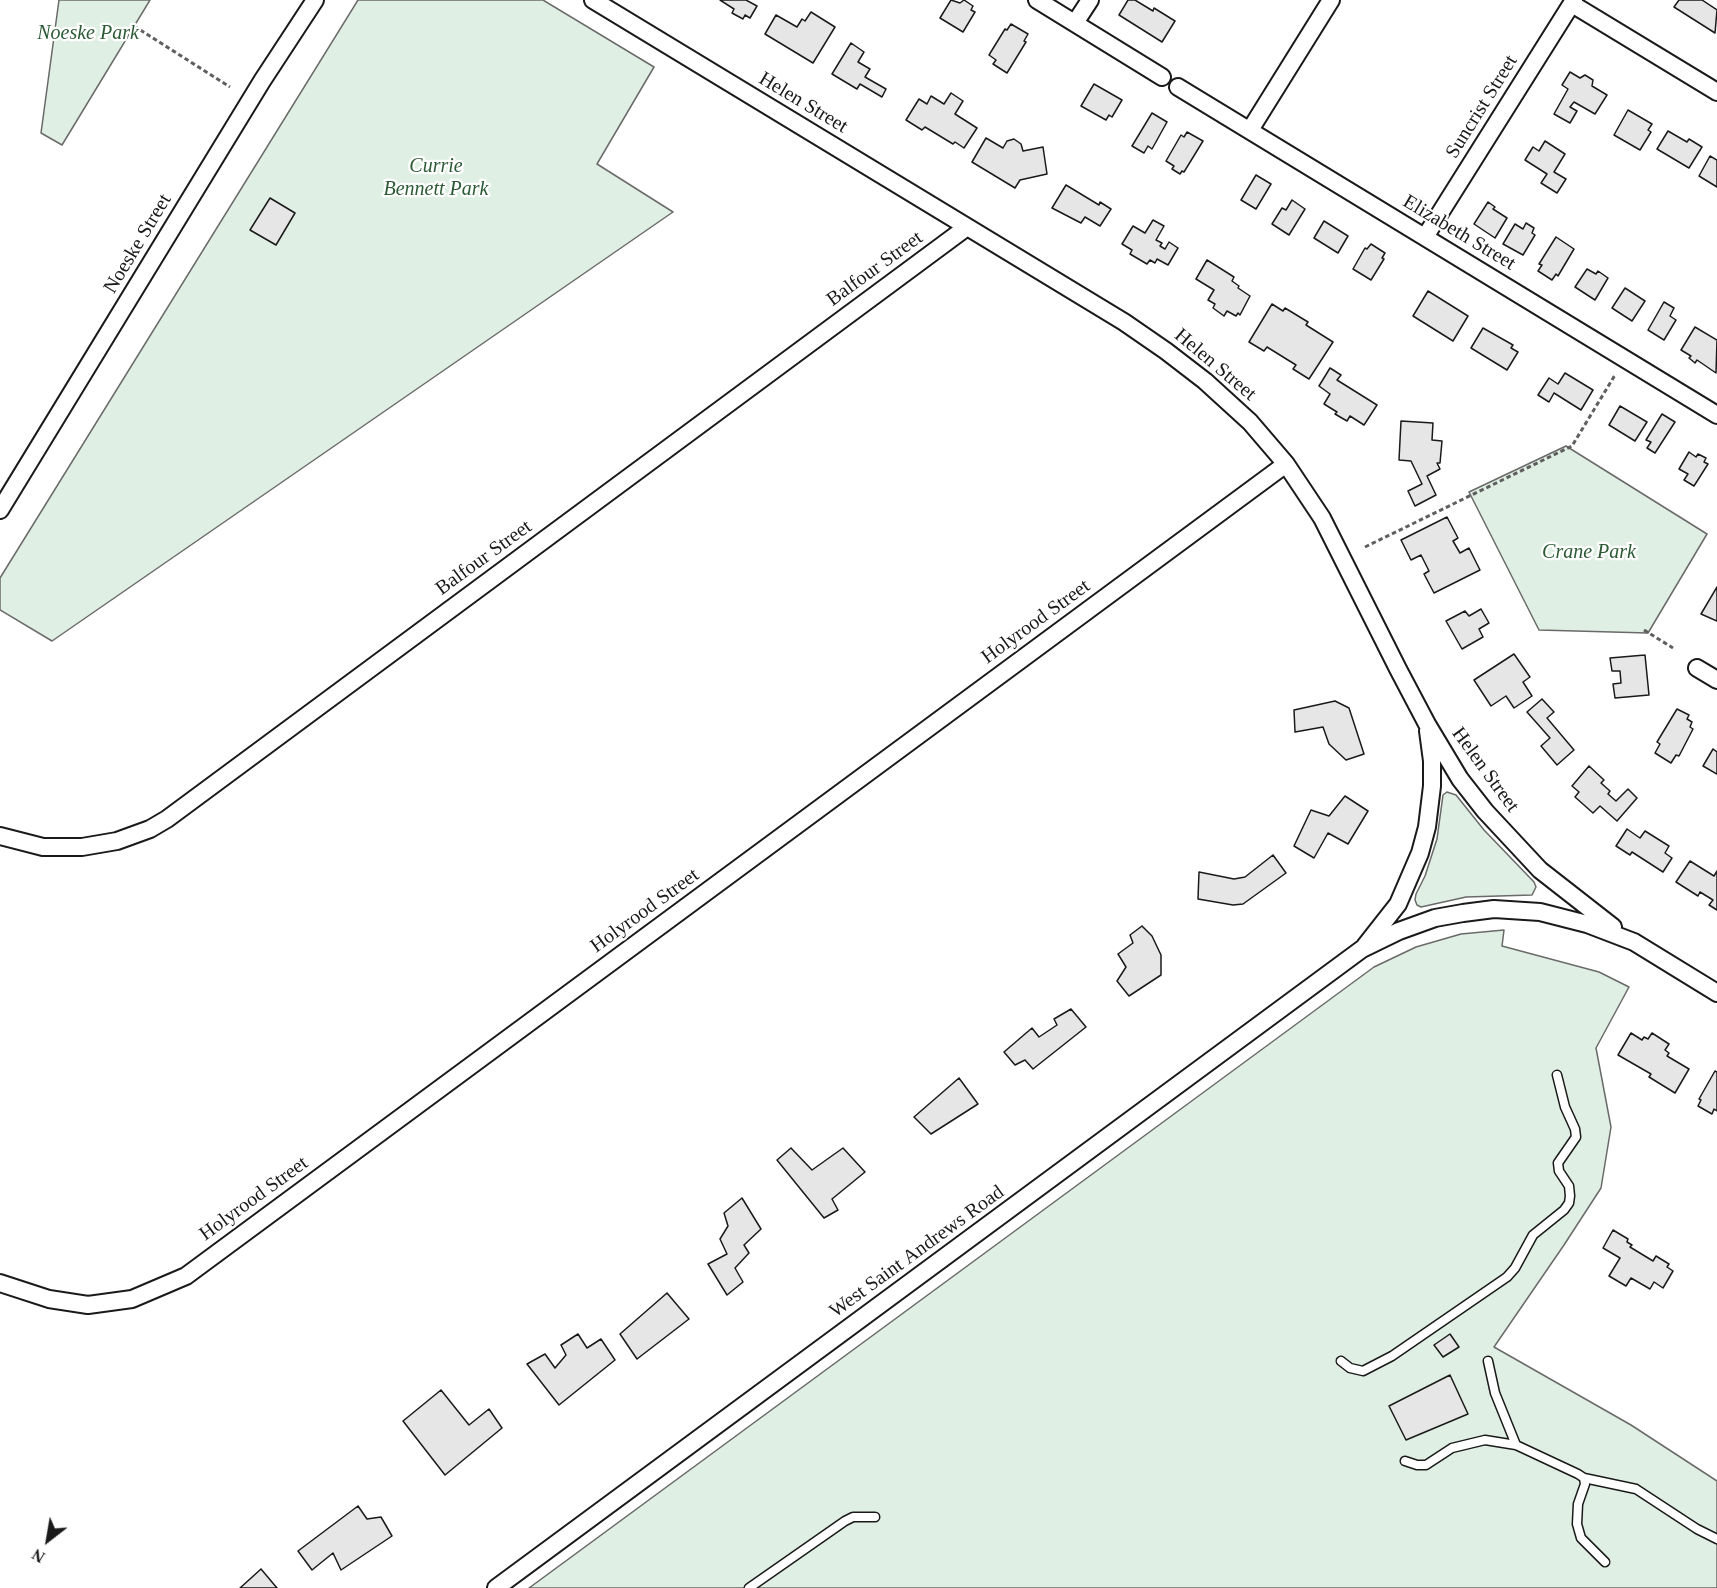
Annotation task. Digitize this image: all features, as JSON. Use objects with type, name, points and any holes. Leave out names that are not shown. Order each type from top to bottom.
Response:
[{"type":"street","name":"Noeske Street","points":[[0,510],[262,81],[315,0]]},
{"type":"street","name":"Helen Street","points":[[593,0],[1124,322],[1205,381],[1250,422],[1286,464],[1322,518],[1427,724],[1460,778],[1513,843],[1549,878],[1634,942]]},
{"type":"street","points":[[1037,0],[1162,77]]},
{"type":"street","points":[[1075,24],[1090,0]]},
{"type":"street","points":[[1250,130],[1332,0]]},
{"type":"street","points":[[1573,2],[1717,92]]},
{"type":"street","name":"Suncrist Street","points":[[1425,237],[1573,2]]},
{"type":"street","name":"Elizabeth Street","points":[[1178,87],[1717,415]]},
{"type":"street","name":"Balfour Street","points":[[0,836],[43,847],[82,847],[117,841],[150,829],[167,819],[967,227]]},
{"type":"street","name":"Holyrood Street","points":[[0,1283],[49,1299],[88,1305],[132,1299],[186,1276],[1286,464]]},
{"type":"street","points":[[1697,668],[1717,680]]},
{"type":"street","name":"West Saint Andrews Road","points":[[1362,949],[1398,904],[1420,853],[1427,827],[1432,786],[1432,760],[1427,724]]},
{"type":"street","name":"West Saint Andrews Road","points":[[496,1588],[1362,949],[1399,931],[1436,918],[1494,909],[1540,912],[1587,924],[1634,942],[1717,993]]},
{"type":"lane","points":[[1341,1361],[1350,1368],[1363,1371],[1392,1356],[1507,1277],[1515,1268],[1533,1235],[1564,1210],[1569,1203],[1569,1186],[1559,1171],[1558,1163],[1576,1137],[1557,1075]]},
{"type":"lane","points":[[1488,1361],[1495,1394],[1516,1445]]},
{"type":"lane","points":[[1405,1461],[1417,1466],[1426,1465],[1452,1448],[1485,1440],[1516,1445],[1584,1478],[1636,1489],[1697,1529],[1717,1539]]},
{"type":"lane","points":[[1584,1478],[1585,1484],[1578,1504],[1577,1524],[1581,1538],[1605,1562]]},
{"type":"lane","points":[[749,1588],[853,1516],[874,1517]]},
{"type":"path","points":[[134,26],[230,87]]},
{"type":"path","points":[[1365,547],[1572,446],[1615,375]]},
{"type":"path","points":[[1644,630],[1673,648]]},
{"type":"green space","name":"Noeske Park","points":[[59,0],[150,0],[62,145],[41,133]]},
{"type":"green space","name":"Currie Bennett Park","points":[[358,0],[543,0],[654,67],[597,164],[673,212],[52,641],[0,610],[0,578]]},
{"type":"green space","name":"Crane Park","points":[[1566,446],[1707,534],[1648,633],[1539,630],[1469,492]]},
{"type":"green space","points":[[1447,792],[1456,795],[1484,830],[1534,882],[1536,887],[1532,895],[1466,897],[1421,907],[1417,905],[1416,894],[1425,876],[1437,839],[1443,795]]},
{"type":"green space","points":[[1504,930],[1502,946],[1599,972],[1629,987],[1596,1048],[1611,1127],[1601,1188],[1494,1347],[1631,1425],[1717,1481],[1717,1588],[529,1588],[1374,967],[1416,947],[1461,934]]},
{"type":"building","points":[[720,0],[746,0],[757,6],[750,18],[745,15],[743,19],[732,13],[734,9]]},
{"type":"building","points":[[951,0],[960,3],[964,0],[973,6],[971,10],[975,12],[963,32],[940,18]]},
{"type":"building","points":[[1128,0],[1135,0],[1153,11],[1154,8],[1175,21],[1162,42],[1119,15]]},
{"type":"building","points":[[1679,0],[1702,0],[1717,10],[1715,33],[1674,7]]},
{"type":"building","points":[[811,12],[835,27],[813,63],[765,34],[776,15],[797,27],[802,19],[805,21]]},
{"type":"building","points":[[1011,24],[1028,34],[1024,41],[1026,42],[1007,73],[993,64],[996,60],[989,55],[1005,29],[1007,30]]},
{"type":"building","points":[[851,43],[864,52],[858,62],[870,69],[865,77],[886,89],[882,97],[860,84],[857,89],[832,74]]},
{"type":"building","points":[[1570,72],[1580,78],[1585,75],[1593,80],[1592,86],[1607,95],[1595,114],[1574,102],[1570,107],[1577,111],[1570,123],[1554,114],[1568,89],[1562,85]]},
{"type":"building","points":[[1094,84],[1122,100],[1112,117],[1109,115],[1106,120],[1081,106]]},
{"type":"building","points":[[951,93],[963,101],[955,114],[977,128],[964,148],[925,127],[922,130],[906,120],[919,99],[927,104],[931,96],[944,104]]},
{"type":"building","points":[[1628,110],[1652,124],[1648,130],[1651,132],[1640,150],[1614,135]]},
{"type":"building","points":[[1152,113],[1167,122],[1152,149],[1148,146],[1144,153],[1132,146]]},
{"type":"building","points":[[1668,131],[1687,142],[1689,139],[1702,147],[1689,168],[1657,149]]},
{"type":"building","points":[[1187,132],[1203,141],[1184,172],[1180,174],[1166,161],[1181,135],[1184,137]]},
{"type":"building","points":[[986,138],[1003,148],[1007,141],[1014,139],[1021,144],[1023,151],[1043,147],[1047,174],[1020,180],[1015,188],[972,162]]},
{"type":"building","points":[[1545,141],[1565,154],[1554,172],[1566,179],[1557,193],[1541,183],[1547,174],[1525,160],[1533,147],[1539,151]]},
{"type":"building","points":[[1710,156],[1717,160],[1717,187],[1699,176]]},
{"type":"building","points":[[1256,175],[1271,184],[1256,209],[1241,200]]},
{"type":"building","points":[[1066,185],[1099,205],[1100,202],[1111,209],[1100,226],[1085,217],[1081,223],[1052,208]]},
{"type":"building","points":[[270,198],[295,213],[276,245],[250,230]]},
{"type":"building","points":[[1292,200],[1305,209],[1289,235],[1272,224],[1282,208],[1286,210]]},
{"type":"building","points":[[1488,202],[1495,207],[1493,209],[1507,218],[1495,238],[1474,224]]},
{"type":"building","points":[[1153,220],[1164,226],[1156,240],[1162,243],[1160,246],[1165,249],[1169,242],[1178,248],[1168,265],[1157,259],[1155,263],[1150,260],[1147,264],[1130,254],[1132,250],[1122,244],[1133,226],[1145,233]]},
{"type":"building","points":[[1324,221],[1348,236],[1338,253],[1314,238]]},
{"type":"building","points":[[1526,223],[1534,228],[1532,233],[1535,235],[1523,255],[1503,244],[1515,224],[1523,229]]},
{"type":"building","points":[[1556,237],[1574,249],[1558,276],[1556,274],[1552,280],[1538,271],[1542,265],[1539,264]]},
{"type":"building","points":[[1371,244],[1385,253],[1382,258],[1384,259],[1371,280],[1353,269],[1365,248],[1367,249]]},
{"type":"building","points":[[1207,260],[1234,277],[1232,281],[1250,296],[1240,315],[1238,313],[1236,316],[1227,311],[1224,316],[1213,308],[1215,304],[1208,300],[1214,290],[1196,279]]},
{"type":"building","points":[[1587,269],[1596,274],[1598,271],[1608,278],[1595,300],[1575,287]]},
{"type":"building","points":[[1625,288],[1645,301],[1632,321],[1612,308]]},
{"type":"building","points":[[1428,291],[1468,316],[1453,341],[1413,316]]},
{"type":"building","points":[[1664,302],[1674,308],[1670,316],[1676,320],[1664,340],[1648,330]]},
{"type":"building","points":[[1272,304],[1283,311],[1285,308],[1308,322],[1306,325],[1333,342],[1309,379],[1293,369],[1296,365],[1267,347],[1264,351],[1249,342]]},
{"type":"building","points":[[1695,327],[1717,340],[1716,373],[1697,360],[1695,363],[1689,358],[1691,356],[1681,350]]},
{"type":"building","points":[[1483,328],[1513,345],[1511,348],[1518,352],[1507,370],[1471,348]]},
{"type":"building","points":[[1330,368],[1341,375],[1337,380],[1377,405],[1364,425],[1350,416],[1347,421],[1324,404],[1330,394],[1319,386]]},
{"type":"building","points":[[1565,373],[1593,390],[1581,410],[1554,393],[1549,402],[1538,395],[1549,378],[1558,384]]},
{"type":"building","points":[[1620,406],[1647,422],[1635,441],[1609,425]]},
{"type":"building","points":[[1662,414],[1675,422],[1655,453],[1647,448],[1651,442],[1646,440]]},
{"type":"building","points":[[1401,421],[1433,423],[1432,440],[1442,441],[1440,463],[1437,463],[1440,469],[1427,476],[1436,495],[1415,506],[1408,491],[1422,484],[1411,461],[1399,460]]},
{"type":"building","points":[[1689,452],[1696,457],[1698,454],[1706,458],[1704,462],[1708,464],[1694,486],[1684,480],[1688,474],[1679,469]]},
{"type":"building","points":[[1447,517],[1458,538],[1453,541],[1460,553],[1469,548],[1480,570],[1434,593],[1424,574],[1429,571],[1421,555],[1411,560],[1401,540]]},
{"type":"building","points":[[1717,587],[1717,621],[1701,614]]},
{"type":"building","points":[[1481,609],[1489,623],[1479,629],[1483,637],[1462,649],[1446,621],[1465,611],[1469,616]]},
{"type":"building","points":[[1514,654],[1530,677],[1523,682],[1532,696],[1514,708],[1506,696],[1491,706],[1474,680]]},
{"type":"building","points":[[1645,655],[1649,695],[1615,698],[1613,684],[1621,683],[1620,671],[1612,671],[1610,658]]},
{"type":"building","points":[[1542,699],[1554,712],[1547,718],[1574,750],[1557,765],[1541,746],[1550,738],[1527,712]]},
{"type":"building","points":[[1335,701],[1349,708],[1364,754],[1346,760],[1329,744],[1323,727],[1295,732],[1294,710]]},
{"type":"building","points":[[1677,709],[1689,715],[1687,719],[1692,722],[1690,727],[1693,729],[1679,756],[1676,755],[1671,763],[1655,753],[1660,744],[1657,742]]},
{"type":"building","points":[[1713,749],[1717,752],[1717,774],[1703,766]]},
{"type":"building","points":[[1589,766],[1604,780],[1601,783],[1616,801],[1628,789],[1637,798],[1617,821],[1600,806],[1593,813],[1575,797],[1579,792],[1572,786]]},
{"type":"building","points":[[1345,796],[1368,811],[1348,844],[1328,833],[1314,858],[1294,846],[1311,810],[1329,816]]},
{"type":"building","points":[[1627,829],[1640,838],[1645,831],[1669,846],[1665,853],[1672,858],[1663,872],[1632,852],[1630,855],[1616,846]]},
{"type":"building","points":[[1273,855],[1286,873],[1243,904],[1233,905],[1198,899],[1199,872],[1234,879],[1245,877]]},
{"type":"building","points":[[1690,861],[1714,876],[1717,871],[1717,910],[1709,905],[1713,900],[1700,892],[1698,896],[1676,882]]},
{"type":"building","points":[[1142,926],[1152,936],[1161,955],[1161,975],[1129,996],[1117,981],[1126,967],[1118,954],[1133,943],[1130,935]]},
{"type":"building","points":[[1071,1009],[1086,1027],[1033,1069],[1025,1060],[1015,1065],[1004,1052],[1032,1028],[1039,1037],[1057,1025],[1054,1019]]},
{"type":"building","points":[[1631,1033],[1642,1040],[1644,1037],[1648,1039],[1652,1033],[1669,1044],[1665,1050],[1669,1053],[1667,1056],[1689,1069],[1675,1093],[1649,1077],[1651,1074],[1618,1055]]},
{"type":"building","points":[[1715,1071],[1717,1072],[1717,1111],[1714,1109],[1712,1114],[1698,1106],[1701,1100],[1699,1099]]},
{"type":"building","points":[[959,1078],[978,1104],[931,1134],[914,1117]]},
{"type":"building","points":[[791,1148],[812,1170],[843,1148],[865,1172],[832,1199],[838,1210],[824,1218],[777,1160]]},
{"type":"building","points":[[742,1198],[761,1229],[744,1245],[749,1253],[735,1268],[743,1282],[727,1295],[708,1264],[727,1254],[720,1239],[728,1226],[724,1213]]},
{"type":"building","points":[[1613,1230],[1628,1239],[1627,1242],[1632,1245],[1630,1247],[1653,1261],[1656,1256],[1669,1264],[1667,1267],[1673,1271],[1663,1288],[1654,1282],[1650,1289],[1631,1278],[1626,1286],[1609,1276],[1620,1258],[1603,1248]]},
{"type":"building","points":[[667,1293],[689,1319],[637,1359],[620,1334]]},
{"type":"building","points":[[578,1334],[587,1348],[601,1339],[615,1360],[559,1405],[527,1364],[545,1354],[555,1368],[566,1355],[561,1345]]},
{"type":"building","points":[[1450,1334],[1459,1347],[1443,1357],[1434,1345]]},
{"type":"building","points":[[1450,1375],[1468,1414],[1406,1440],[1389,1406]]},
{"type":"building","points":[[441,1390],[469,1425],[489,1409],[502,1428],[445,1475],[403,1421]]},
{"type":"building","points":[[358,1506],[367,1519],[381,1517],[392,1536],[341,1570],[333,1553],[312,1570],[298,1551]]},
{"type":"building","points":[[261,1569],[277,1588],[240,1588]]}]
